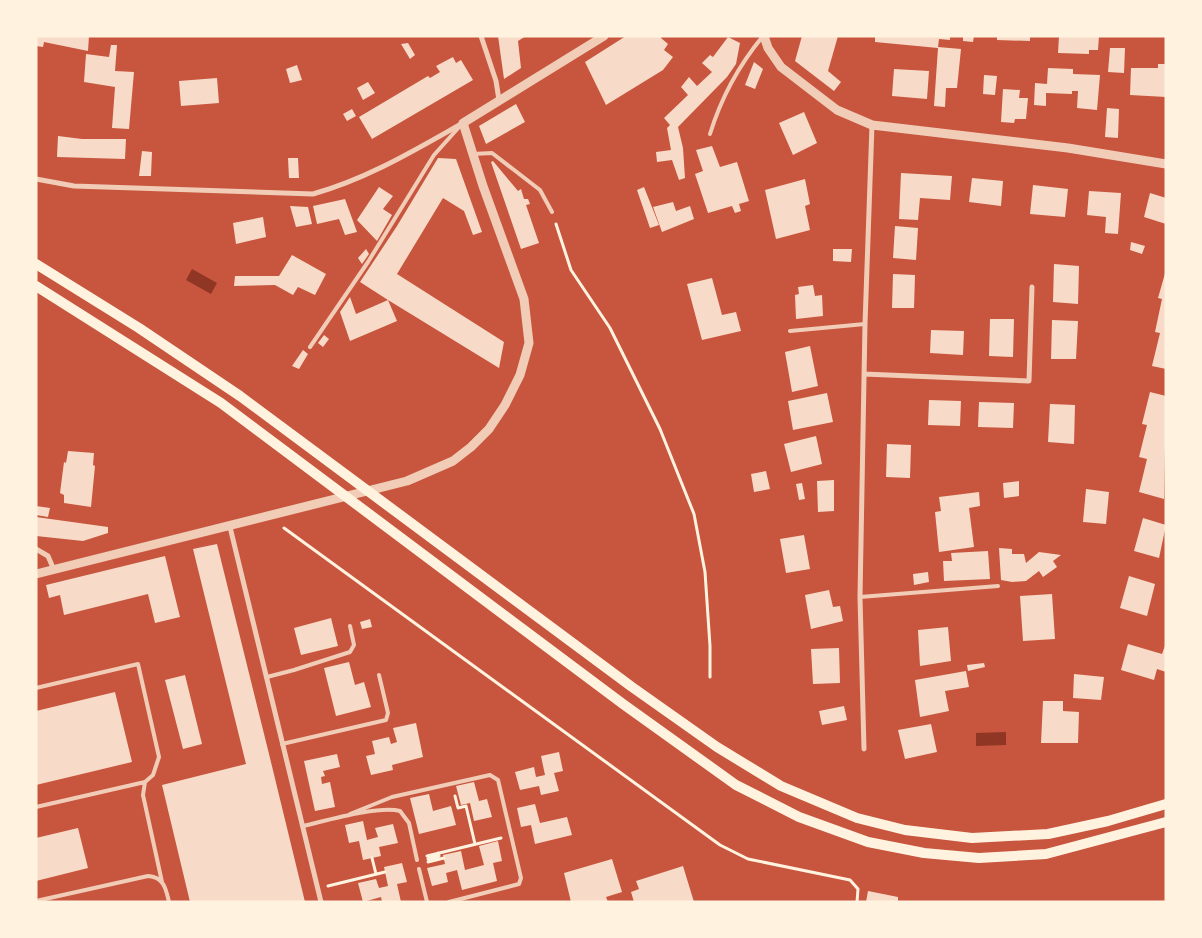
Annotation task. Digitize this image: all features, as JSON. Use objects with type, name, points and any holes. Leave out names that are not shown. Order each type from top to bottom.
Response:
[{"type":"main road","points":[[36,264],[139,328],[240,396],[632,687],[717,747],[781,786],[857,818],[905,830],[972,838],[1048,834],[1108,822],[1166,804]]},
{"type":"main road","points":[[36,286],[221,403],[630,709],[736,785],[791,813],[868,842],[924,853],[980,858],[1046,854],[1166,822]]},
{"type":"street","points":[[481,36],[496,81],[498,100]]},
{"type":"street","points":[[36,179],[74,186],[313,194],[346,185],[401,158],[463,123],[604,36]]},
{"type":"street","points":[[763,36],[771,54],[780,67],[837,110],[872,126],[1068,148],[1166,164]]},
{"type":"street","points":[[36,574],[391,486],[434,471],[464,453],[489,429],[506,405],[520,375],[529,343],[524,299],[463,123]]},
{"type":"street","points":[[864,749],[860,597],[865,324],[872,126]]},
{"type":"street","points":[[864,374],[1029,381],[1032,287]]},
{"type":"street","points":[[230,527],[321,902]]},
{"type":"street","points":[[36,550],[48,556],[54,570]]},
{"type":"lane","points":[[710,134],[719,106],[746,58],[763,36]]},
{"type":"lane","points":[[310,347],[368,262],[434,155],[463,123]]},
{"type":"lane","points":[[473,154],[492,153],[540,190],[552,212]]},
{"type":"lane","points":[[790,331],[865,324]]},
{"type":"lane","points":[[860,597],[998,586]]},
{"type":"lane","points":[[267,676],[294,670],[350,652],[354,645],[350,626]]},
{"type":"lane","points":[[36,688],[138,664],[159,757],[154,775],[145,782],[36,807]]},
{"type":"lane","points":[[282,744],[386,720],[388,713],[379,675]]},
{"type":"lane","points":[[303,826],[350,814],[401,794],[490,775],[494,776],[498,780],[521,878],[519,884],[449,902]]},
{"type":"lane","points":[[145,782],[143,795],[162,882],[169,902]]},
{"type":"lane","points":[[350,814],[390,810],[400,811],[409,824],[417,860]]},
{"type":"lane","points":[[419,869],[427,902]]},
{"type":"lane","points":[[36,902],[140,877],[156,877],[162,882]]},
{"type":"path","points":[[552,212],[571,270],[610,328],[660,429],[694,514],[705,572],[710,677]]},
{"type":"path","points":[[284,527],[720,845],[748,858],[850,880],[858,889],[857,902]]},
{"type":"path","points":[[453,790],[458,808],[466,805],[475,844]]},
{"type":"path","points":[[425,858],[495,839]]},
{"type":"path","points":[[372,858],[376,874]]},
{"type":"path","points":[[318,888],[385,872]]},
{"type":"shaded area","points":[[192,269],[217,283],[211,294],[186,280]]},
{"type":"shaded area","points":[[1006,732],[1006,745],[976,746],[976,733]]},
{"type":"building","points":[[36,36],[89,36],[88,51],[44,42],[43,47],[36,46]]},
{"type":"building","points":[[498,36],[526,36],[518,41],[521,68],[504,79]]},
{"type":"building","points":[[626,36],[662,36],[661,38],[668,44],[664,50],[673,57],[663,70],[606,105],[585,62]]},
{"type":"building","points":[[802,36],[838,36],[828,71],[841,82],[834,91],[795,61]]},
{"type":"building","points":[[875,36],[950,36],[950,40],[939,39],[938,47],[961,49],[957,88],[946,88],[945,107],[934,106],[938,48],[875,42]]},
{"type":"building","points":[[963,36],[974,36],[973,42],[963,41]]},
{"type":"building","points":[[997,36],[1030,36],[1030,41],[997,40]]},
{"type":"building","points":[[1059,36],[1099,36],[1098,50],[1089,50],[1089,54],[1058,53]]},
{"type":"building","points":[[728,37],[740,43],[736,64],[727,77],[678,127],[683,148],[685,178],[679,180],[672,160],[657,162],[656,152],[671,150],[667,128],[670,125],[664,118],[688,95],[681,87],[689,77],[697,86],[712,72],[702,63],[710,55],[713,57]]},
{"type":"building","points":[[408,43],[415,55],[410,59],[401,44]]},
{"type":"building","points":[[111,45],[117,45],[115,71],[134,72],[129,129],[112,128],[115,87],[84,82],[86,54],[109,57]]},
{"type":"building","points":[[1110,48],[1125,48],[1124,73],[1108,72]]},
{"type":"building","points":[[453,57],[456,63],[461,60],[473,80],[372,139],[359,117],[428,76],[430,78],[440,72],[436,66]]},
{"type":"building","points":[[754,62],[763,69],[755,89],[745,85]]},
{"type":"building","points":[[1158,64],[1166,64],[1166,97],[1130,95],[1131,68],[1158,68]]},
{"type":"building","points":[[297,65],[302,80],[290,83],[286,69]]},
{"type":"building","points":[[1048,68],[1073,69],[1073,74],[1100,75],[1097,110],[1077,108],[1078,91],[1072,91],[1072,94],[1046,93],[1046,106],[1034,105],[1035,83],[1047,84]]},
{"type":"building","points":[[894,69],[929,71],[927,99],[892,96]]},
{"type":"building","points":[[984,75],[997,76],[995,95],[983,94]]},
{"type":"building","points":[[217,78],[219,103],[181,106],[179,81]]},
{"type":"building","points":[[368,82],[375,93],[363,100],[357,88]]},
{"type":"building","points":[[1003,89],[1020,90],[1019,98],[1028,98],[1026,119],[1015,119],[1014,123],[1001,122]]},
{"type":"building","points":[[516,104],[525,122],[486,144],[479,126]]},
{"type":"building","points":[[1107,108],[1119,109],[1118,138],[1105,137]]},
{"type":"building","points":[[352,109],[356,116],[347,121],[343,114]]},
{"type":"building","points":[[804,112],[817,143],[793,155],[779,123]]},
{"type":"building","points":[[58,136],[82,139],[126,139],[125,159],[57,157]]},
{"type":"building","points":[[712,146],[720,167],[737,162],[749,201],[739,204],[741,211],[735,213],[732,206],[708,213],[695,174],[703,171],[696,150]]},
{"type":"building","points":[[142,151],[152,152],[151,176],[139,176]]},
{"type":"building","points":[[288,158],[298,158],[299,178],[289,178]]},
{"type":"building","points":[[438,158],[456,159],[482,232],[473,235],[464,211],[443,198],[397,274],[504,342],[499,368],[360,282],[397,226]]},
{"type":"building","points":[[493,161],[518,191],[521,189],[524,199],[528,199],[530,204],[526,205],[539,243],[521,249],[491,162]]},
{"type":"building","points":[[901,173],[952,176],[950,200],[920,198],[918,220],[899,219]]},
{"type":"building","points":[[972,178],[1003,181],[1001,206],[969,202]]},
{"type":"building","points":[[805,179],[810,204],[805,206],[810,230],[776,239],[765,190]]},
{"type":"building","points":[[1033,185],[1068,189],[1065,217],[1030,214]]},
{"type":"building","points":[[379,187],[393,196],[383,209],[392,215],[377,241],[357,220]]},
{"type":"building","points":[[644,187],[659,225],[650,228],[637,190]]},
{"type":"building","points":[[1089,191],[1121,193],[1118,234],[1105,233],[1106,217],[1087,215]]},
{"type":"building","points":[[1150,193],[1166,198],[1166,224],[1144,217]]},
{"type":"building","points":[[345,199],[357,232],[345,235],[339,219],[317,224],[313,206]]},
{"type":"building","points":[[673,202],[676,211],[690,206],[694,219],[662,232],[653,207]]},
{"type":"building","points":[[290,206],[308,207],[312,224],[296,227]]},
{"type":"building","points":[[263,217],[266,237],[236,244],[233,223]]},
{"type":"building","points":[[895,226],[918,228],[916,260],[893,258]]},
{"type":"building","points":[[1131,242],[1145,246],[1142,254],[1130,250]]},
{"type":"building","points":[[366,249],[369,254],[362,264],[358,258]]},
{"type":"building","points":[[833,249],[852,249],[851,262],[833,261]]},
{"type":"building","points":[[292,255],[326,274],[315,295],[298,287],[293,295],[275,285],[234,286],[235,276],[279,276]]},
{"type":"building","points":[[1054,264],[1079,266],[1078,304],[1053,302]]},
{"type":"building","points":[[1166,270],[1166,369],[1152,366],[1160,333],[1155,332],[1162,299],[1158,298]]},
{"type":"building","points":[[893,274],[915,275],[914,308],[892,308]]},
{"type":"building","points":[[712,278],[722,315],[736,312],[741,331],[702,340],[687,284]]},
{"type":"building","points":[[813,285],[815,296],[822,295],[823,316],[796,319],[795,295],[799,294],[798,287]]},
{"type":"building","points":[[350,297],[356,314],[388,300],[397,321],[350,341],[340,312]]},
{"type":"building","points":[[990,319],[1014,319],[1013,357],[989,356]]},
{"type":"building","points":[[1052,320],[1078,321],[1076,359],[1051,359]]},
{"type":"building","points":[[931,330],[964,331],[963,355],[930,353]]},
{"type":"building","points":[[324,335],[329,339],[323,347],[318,343]]},
{"type":"building","points":[[810,346],[818,386],[792,392],[785,352]]},
{"type":"building","points":[[303,350],[308,354],[299,369],[292,366]]},
{"type":"building","points":[[1150,392],[1166,396],[1164,499],[1139,492],[1147,459],[1139,457],[1147,425],[1142,424]]},
{"type":"building","points":[[827,393],[833,422],[793,430],[788,401]]},
{"type":"building","points":[[929,400],[961,401],[960,426],[928,425]]},
{"type":"building","points":[[979,402],[1014,403],[1013,428],[978,427]]},
{"type":"building","points":[[1050,404],[1075,405],[1074,444],[1048,442]]},
{"type":"building","points":[[816,436],[822,464],[791,472],[784,444]]},
{"type":"building","points":[[887,444],[911,445],[910,478],[886,477]]},
{"type":"building","points":[[68,451],[94,453],[93,465],[95,466],[91,507],[64,503],[64,495],[60,493],[64,462],[66,463]]},
{"type":"building","points":[[766,471],[770,489],[754,492],[751,474]]},
{"type":"building","points":[[834,480],[834,511],[818,512],[817,481]]},
{"type":"building","points":[[1019,481],[1019,496],[1004,498],[1003,483]]},
{"type":"building","points":[[802,483],[805,499],[799,500],[796,484]]},
{"type":"building","points":[[1086,489],[1109,492],[1106,524],[1083,522]]},
{"type":"building","points":[[979,492],[980,506],[969,508],[974,547],[939,552],[935,512],[941,511],[939,497]]},
{"type":"building","points":[[36,506],[50,508],[48,517],[36,515]]},
{"type":"building","points":[[36,517],[108,527],[108,533],[83,541],[36,536]]},
{"type":"building","points":[[1143,518],[1166,525],[1159,558],[1134,551]]},
{"type":"building","points":[[804,535],[810,569],[786,573],[780,539]]},
{"type":"building","points":[[217,544],[305,902],[190,902],[162,785],[246,764],[193,549]]},
{"type":"building","points":[[999,548],[1012,549],[1012,554],[1024,554],[1026,563],[1039,552],[1061,555],[1053,561],[1057,567],[1043,577],[1039,571],[1026,581],[1012,582],[1001,580]]},
{"type":"building","points":[[988,551],[990,579],[944,581],[943,561],[952,561],[951,553]]},
{"type":"building","points":[[165,556],[180,617],[155,623],[148,594],[64,615],[60,595],[49,598],[46,585]]},
{"type":"building","points":[[928,572],[929,582],[914,585],[913,574]]},
{"type":"building","points":[[1129,576],[1155,584],[1147,616],[1120,608]]},
{"type":"building","points":[[829,590],[833,607],[840,606],[843,621],[811,629],[805,595]]},
{"type":"building","points":[[1052,594],[1055,639],[1023,641],[1020,596]]},
{"type":"building","points":[[331,618],[338,646],[301,655],[294,628]]},
{"type":"building","points":[[370,619],[372,627],[362,629],[360,622]]},
{"type":"building","points":[[948,627],[951,661],[920,666],[918,630]]},
{"type":"building","points":[[1166,643],[1166,672],[1157,669],[1154,680],[1121,670],[1128,644],[1162,654]]},
{"type":"building","points":[[839,648],[840,683],[813,684],[811,649]]},
{"type":"building","points":[[349,662],[355,685],[364,682],[371,707],[336,716],[324,668]]},
{"type":"building","points":[[984,663],[985,667],[968,671],[967,665]]},
{"type":"building","points":[[966,671],[969,687],[945,691],[949,711],[920,717],[915,680]]},
{"type":"building","points":[[1074,674],[1104,677],[1101,700],[1073,698]]},
{"type":"building","points":[[185,675],[202,744],[183,749],[165,680]]},
{"type":"building","points":[[115,692],[132,762],[36,785],[36,711]]},
{"type":"building","points":[[1043,701],[1063,701],[1063,711],[1079,712],[1078,743],[1041,743]]},
{"type":"building","points":[[844,706],[847,720],[822,725],[819,711]]},
{"type":"building","points":[[416,723],[423,757],[392,765],[393,770],[371,775],[366,756],[375,754],[372,741],[389,737],[391,744],[397,742],[393,728]]},
{"type":"building","points":[[931,724],[937,752],[905,759],[898,730]]},
{"type":"building","points":[[559,752],[563,771],[554,773],[559,791],[541,795],[539,786],[520,790],[515,772],[534,767],[536,777],[545,775],[541,756]]},
{"type":"building","points":[[337,754],[340,767],[323,771],[325,776],[321,777],[322,784],[330,782],[335,807],[315,811],[304,761]]},
{"type":"building","points":[[474,782],[479,801],[487,799],[492,817],[474,821],[470,803],[461,805],[456,786]]},
{"type":"building","points":[[429,794],[433,811],[451,806],[456,825],[419,834],[410,798]]},
{"type":"building","points":[[535,804],[540,823],[567,817],[572,835],[535,844],[531,825],[521,827],[517,808]]},
{"type":"building","points":[[363,821],[367,840],[378,837],[375,828],[393,824],[398,843],[379,847],[381,856],[363,860],[359,841],[349,843],[345,825]]},
{"type":"building","points":[[78,828],[88,868],[36,881],[36,838]]},
{"type":"building","points":[[498,841],[502,861],[493,863],[497,881],[462,890],[457,870],[446,873],[448,882],[432,886],[427,868],[445,864],[443,855],[461,851],[465,870],[484,865],[479,846]]},
{"type":"building","points":[[612,859],[622,892],[606,897],[608,902],[571,902],[564,873]]},
{"type":"building","points":[[402,863],[407,882],[397,884],[401,902],[382,902],[381,897],[363,902],[358,883],[376,879],[379,888],[388,886],[384,867]]},
{"type":"building","points":[[683,866],[694,902],[634,902],[631,892],[639,889],[636,881]]},
{"type":"building","points":[[868,891],[898,897],[898,902],[866,902]]}]
